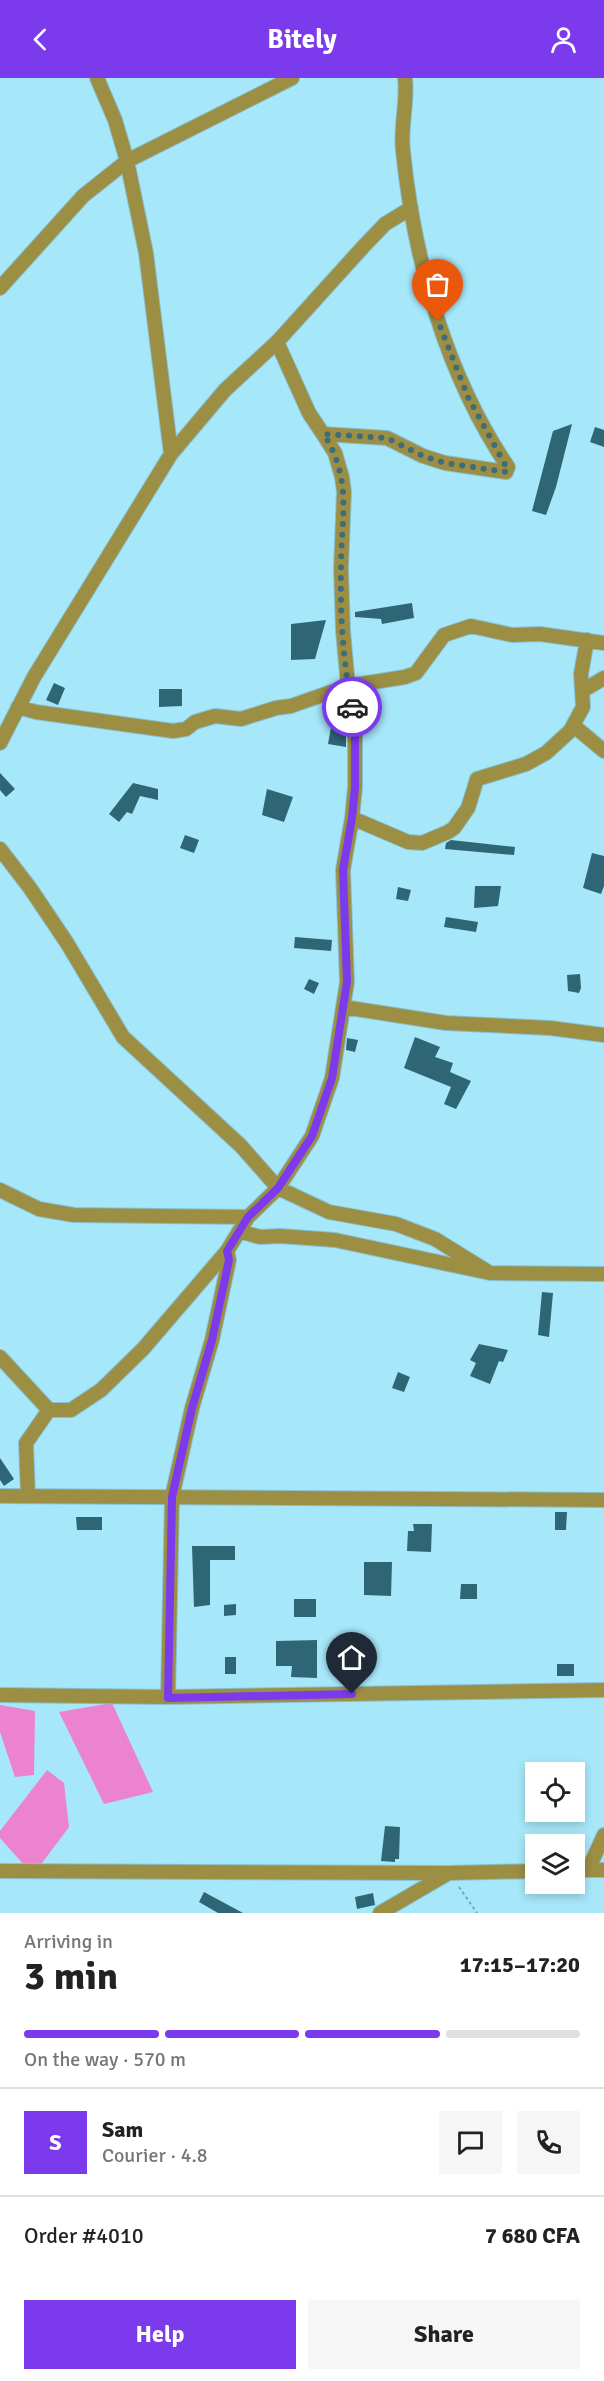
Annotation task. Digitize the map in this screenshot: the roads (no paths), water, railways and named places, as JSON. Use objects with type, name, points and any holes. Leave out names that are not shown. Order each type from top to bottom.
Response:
[{"type":"street","points":[[97,78],[115,120],[127,161],[146,253],[171,454]]},
{"type":"street","points":[[0,288],[83,196],[127,161],[292,78]]},
{"type":"street","points":[[324,434],[387,438],[423,456],[445,463],[506,472],[508,470],[468,397],[438,321],[415,234],[402,148],[407,90],[405,78]]},
{"type":"street","points":[[0,743],[34,676],[171,454],[225,390],[277,342],[385,224],[411,208]]},
{"type":"street","points":[[0,1356],[49,1410],[71,1410],[101,1390],[143,1349],[227,1251],[248,1217],[278,1188],[312,1136],[332,1078],[347,982],[343,870],[355,787],[355,723],[348,686],[343,631],[342,477],[335,453],[309,413],[277,342]]},
{"type":"street","points":[[18,707],[36,712],[173,731],[186,729],[195,722],[214,717],[241,719],[276,708],[291,706],[348,686],[405,677],[416,673],[444,635],[471,626],[512,635],[540,634],[604,643]]},
{"type":"street","points":[[352,818],[408,842],[422,843],[454,828],[468,808],[477,779],[526,765],[546,753],[574,726],[583,707],[581,674],[587,640]]},
{"type":"street","points":[[582,691],[604,678]]},
{"type":"street","points":[[574,726],[604,751]]},
{"type":"street","points":[[0,849],[67,943],[123,1037],[241,1146],[278,1188],[329,1212],[396,1224],[435,1239],[490,1273]]},
{"type":"street","points":[[343,1007],[446,1023],[528,1027],[604,1035]]},
{"type":"street","points":[[0,1190],[39,1209],[74,1215],[248,1217]]},
{"type":"street","points":[[239,1231],[260,1237],[335,1240],[490,1273],[604,1274]]},
{"type":"street","points":[[168,1698],[172,1497],[192,1408],[212,1340],[229,1260],[227,1251]]},
{"type":"street","points":[[28,1496],[26,1443],[49,1410]]},
{"type":"street","points":[[0,1496],[604,1500]]},
{"type":"street","points":[[0,1695],[168,1698],[604,1690]]},
{"type":"street","points":[[585,1864],[604,1835]]},
{"type":"street","points":[[585,1870],[604,1870]]},
{"type":"street","points":[[0,1871],[525,1871]]},
{"type":"street","points":[[380,1913],[448,1873]]}]
